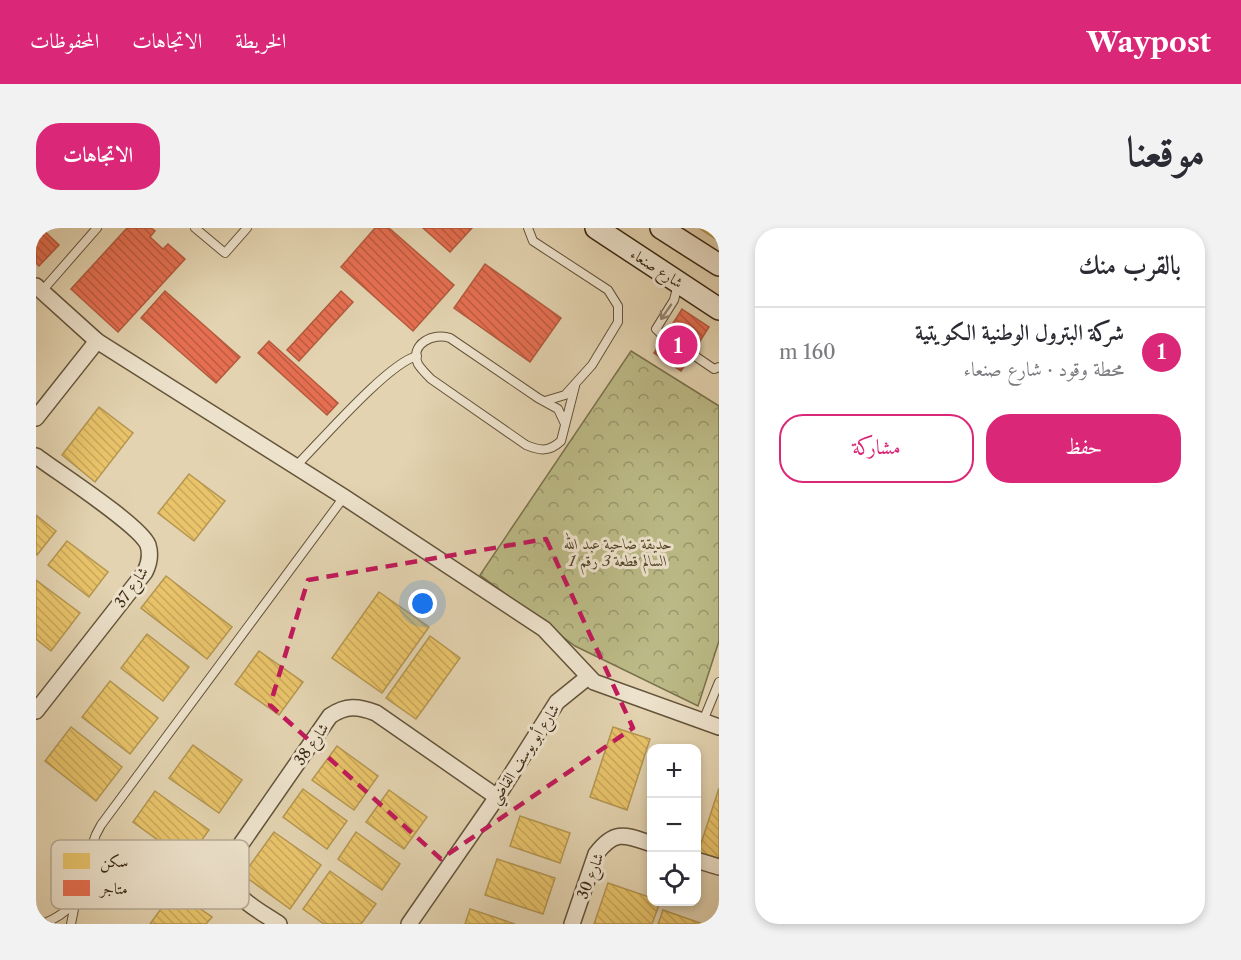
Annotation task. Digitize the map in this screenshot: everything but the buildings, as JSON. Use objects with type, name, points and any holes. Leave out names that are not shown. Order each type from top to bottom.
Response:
[{"type":"main road","name":"شارع صنعاء","points":[[596,228],[719,309]]},
{"type":"main road","points":[[665,229],[719,265]]},
{"type":"street","points":[[39,289],[97,340],[344,497],[544,629],[594,682],[719,727]]},
{"type":"street","points":[[36,418],[97,340]]},
{"type":"street","name":"شارع 37","points":[[36,456],[142,536],[150,556],[145,572],[36,711]]},
{"type":"street","name":"شارع أبو يوسف القاضي","points":[[409,924],[497,797],[557,702],[588,677]]},
{"type":"street","name":"شارع 38","points":[[244,840],[330,716],[341,709],[363,708],[376,713],[497,797]]},
{"type":"street","name":"شارع 30","points":[[572,924],[596,854],[603,845],[619,836],[627,836],[647,843]]},
{"type":"street","points":[[701,862],[719,867]]},
{"type":"street","points":[[249,904],[279,924]]},
{"type":"lane","points":[[39,289],[97,228]]},
{"type":"lane","points":[[195,228],[225,253],[247,228]]},
{"type":"lane","points":[[528,228],[533,241],[608,290],[618,306],[618,322],[575,386],[561,441],[555,447],[537,450],[526,445],[431,379],[418,365],[417,356],[425,341],[440,334],[450,338],[558,409],[565,424]]},
{"type":"lane","points":[[664,337],[656,328],[674,300],[679,282]]},
{"type":"lane","points":[[692,354],[714,369],[719,367]]},
{"type":"lane","points":[[296,466],[386,374],[407,358],[417,356]]},
{"type":"lane","points":[[545,401],[555,400],[575,386]]},
{"type":"lane","points":[[94,840],[101,825],[344,497]]},
{"type":"lane","points":[[703,721],[719,682]]},
{"type":"lane","points":[[42,924],[61,915],[66,909]]},
{"type":"lane","points":[[71,924],[74,909]]},
{"type":"highlighted area","points":[[546,539],[633,728],[441,859],[270,705],[308,580]]},
{"type":"green space","name":"حديقة ضاحية عبد الله السالم قطعة 3 رقم 1","points":[[631,351],[719,406],[719,641],[698,706],[575,646],[480,575]]},
{"type":"place","name":"شركة البترول الوطنية الكويتية","points":[[678,345]]}]
